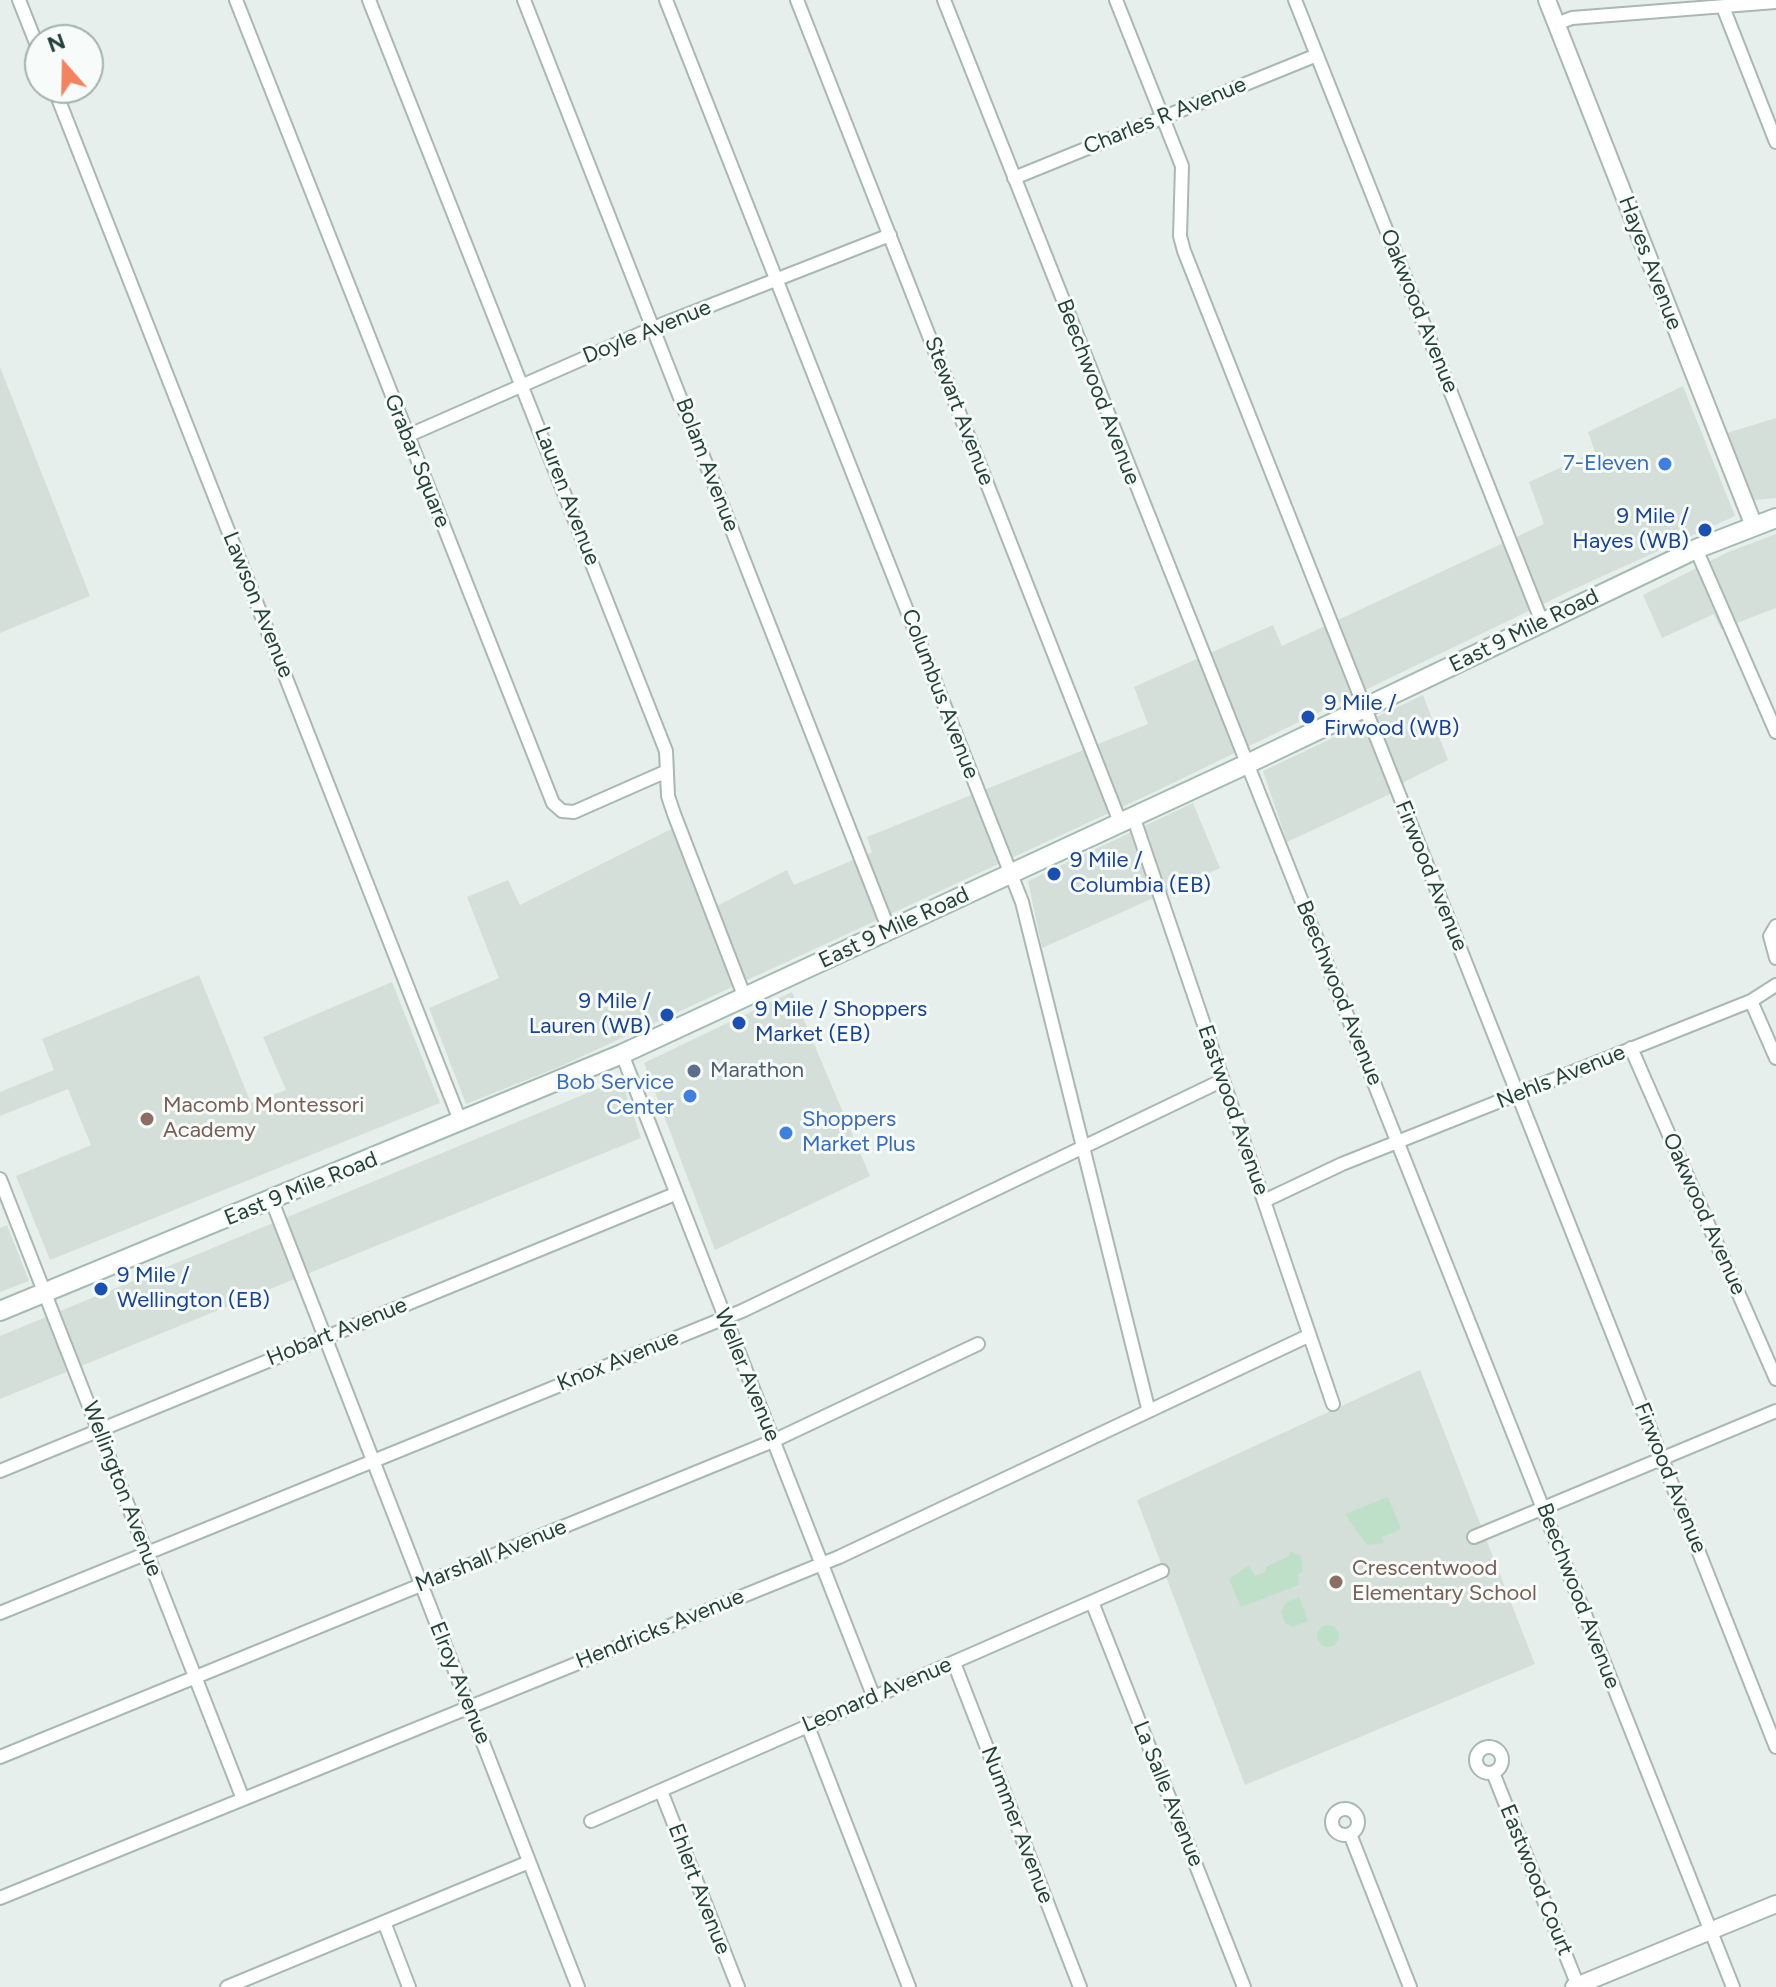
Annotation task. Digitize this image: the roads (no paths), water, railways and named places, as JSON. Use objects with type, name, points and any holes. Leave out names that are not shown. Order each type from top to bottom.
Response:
[{"type":"main road","name":"East 9 Mile Road","points":[[0,1311],[622,1054],[1247,764],[1696,549],[1776,518]]},
{"type":"street","points":[[19,0],[29,24]]},
{"type":"street","name":"Grabar Square","points":[[236,0],[553,803],[562,811],[579,811],[667,771]]},
{"type":"street","name":"Lauren Avenue","points":[[369,0],[662,741],[668,796],[745,998]]},
{"type":"street","name":"Bolam Avenue","points":[[524,0],[889,930]]},
{"type":"street","name":"Columbus Avenue","points":[[666,0],[1022,902],[1148,1408]]},
{"type":"street","name":"Stewart Avenue","points":[[797,0],[1126,819]]},
{"type":"street","name":"Beechwood Avenue","points":[[944,0],[1733,1987]]},
{"type":"street","name":"Firwood Avenue","points":[[1116,0],[1183,174],[1180,236],[1184,251],[1776,1747]]},
{"type":"street","name":"Oakwood Avenue","points":[[1295,0],[1542,622]]},
{"type":"street","name":"Hayes Avenue","points":[[1547,0],[1754,526]]},
{"type":"street","points":[[1556,24],[1572,18],[1776,2]]},
{"type":"street","points":[[1723,7],[1776,142]]},
{"type":"street","name":"Charles R Avenue","points":[[1014,178],[1317,55]]},
{"type":"street","name":"Lawson Avenue","points":[[60,104],[461,1123]]},
{"type":"street","name":"Doyle Avenue","points":[[407,436],[653,328],[890,235]]},
{"type":"street","points":[[1696,549],[1776,732]]},
{"type":"street","name":"Eastwood Avenue","points":[[1126,819],[1223,1080],[1333,1404]]},
{"type":"street","points":[[1776,926],[1770,936],[1776,958]]},
{"type":"street","name":"Nehls Avenue","points":[[1264,1201],[1342,1164],[1751,1001],[1776,985]]},
{"type":"street","points":[[1751,1001],[1776,1058]]},
{"type":"street","name":"Oakwood Avenue","points":[[1631,1048],[1776,1379]]},
{"type":"street","name":"Weller Avenue","points":[[622,1054],[873,1695]]},
{"type":"street","name":"Knox Avenue","points":[[0,1613],[725,1318],[1223,1080]]},
{"type":"street","name":"Wellington Avenue","points":[[0,1179],[243,1799]]},
{"type":"street","name":"Hobart Avenue","points":[[0,1471],[675,1194]]},
{"type":"street","name":"Elroy Avenue","points":[[272,1201],[578,1987]]},
{"type":"street","name":"Hendricks Avenue","points":[[0,1898],[821,1563],[1308,1336]]},
{"type":"street","name":"Marshall Avenue","points":[[0,1757],[196,1680],[421,1584],[773,1441],[978,1344]]},
{"type":"street","points":[[1474,1537],[1776,1411]]},
{"type":"street","name":"Leonard Avenue","points":[[591,1821],[1162,1571]]},
{"type":"street","name":"La Salle Avenue","points":[[1092,1602],[1244,1987]]},
{"type":"street","name":"Nummer Avenue","points":[[954,1663],[1080,1987]]},
{"type":"street","points":[[807,1724],[909,1987]]},
{"type":"street","name":"Eastwood Court","points":[[1494,1775],[1582,1985]]},
{"type":"street","name":"Ehlert Avenue","points":[[661,1791],[738,1987]]},
{"type":"street","points":[[1350,1834],[1410,1987]]},
{"type":"street","points":[[227,1987],[529,1862]]},
{"type":"street","points":[[1582,1985],[1776,1904]]},
{"type":"street","points":[[384,1922],[409,1987]]},
{"type":"place","name":"7-Eleven","points":[[1665,464]]},
{"type":"place","name":"9 Mile / Hayes (WB)","points":[[1705,530]]},
{"type":"place","name":"9 Mile / Firwood (WB)","points":[[1308,717]]},
{"type":"place","name":"9 Mile / Columbia (EB)","points":[[1054,874]]},
{"type":"place","name":"9 Mile / Lauren (WB)","points":[[667,1015]]},
{"type":"place","name":"9 Mile / Shoppers Market (EB)","points":[[739,1023]]},
{"type":"place","name":"Marathon","points":[[694,1071]]},
{"type":"place","name":"Bob Service Center","points":[[690,1096]]},
{"type":"place","name":"Macomb Montessori Academy","points":[[147,1119]]},
{"type":"place","name":"Shoppers Market Plus","points":[[786,1133]]},
{"type":"place","name":"9 Mile / Wellington (EB)","points":[[101,1289]]},
{"type":"place","name":"Crescentwood Elementary School","points":[[1336,1582]]}]
